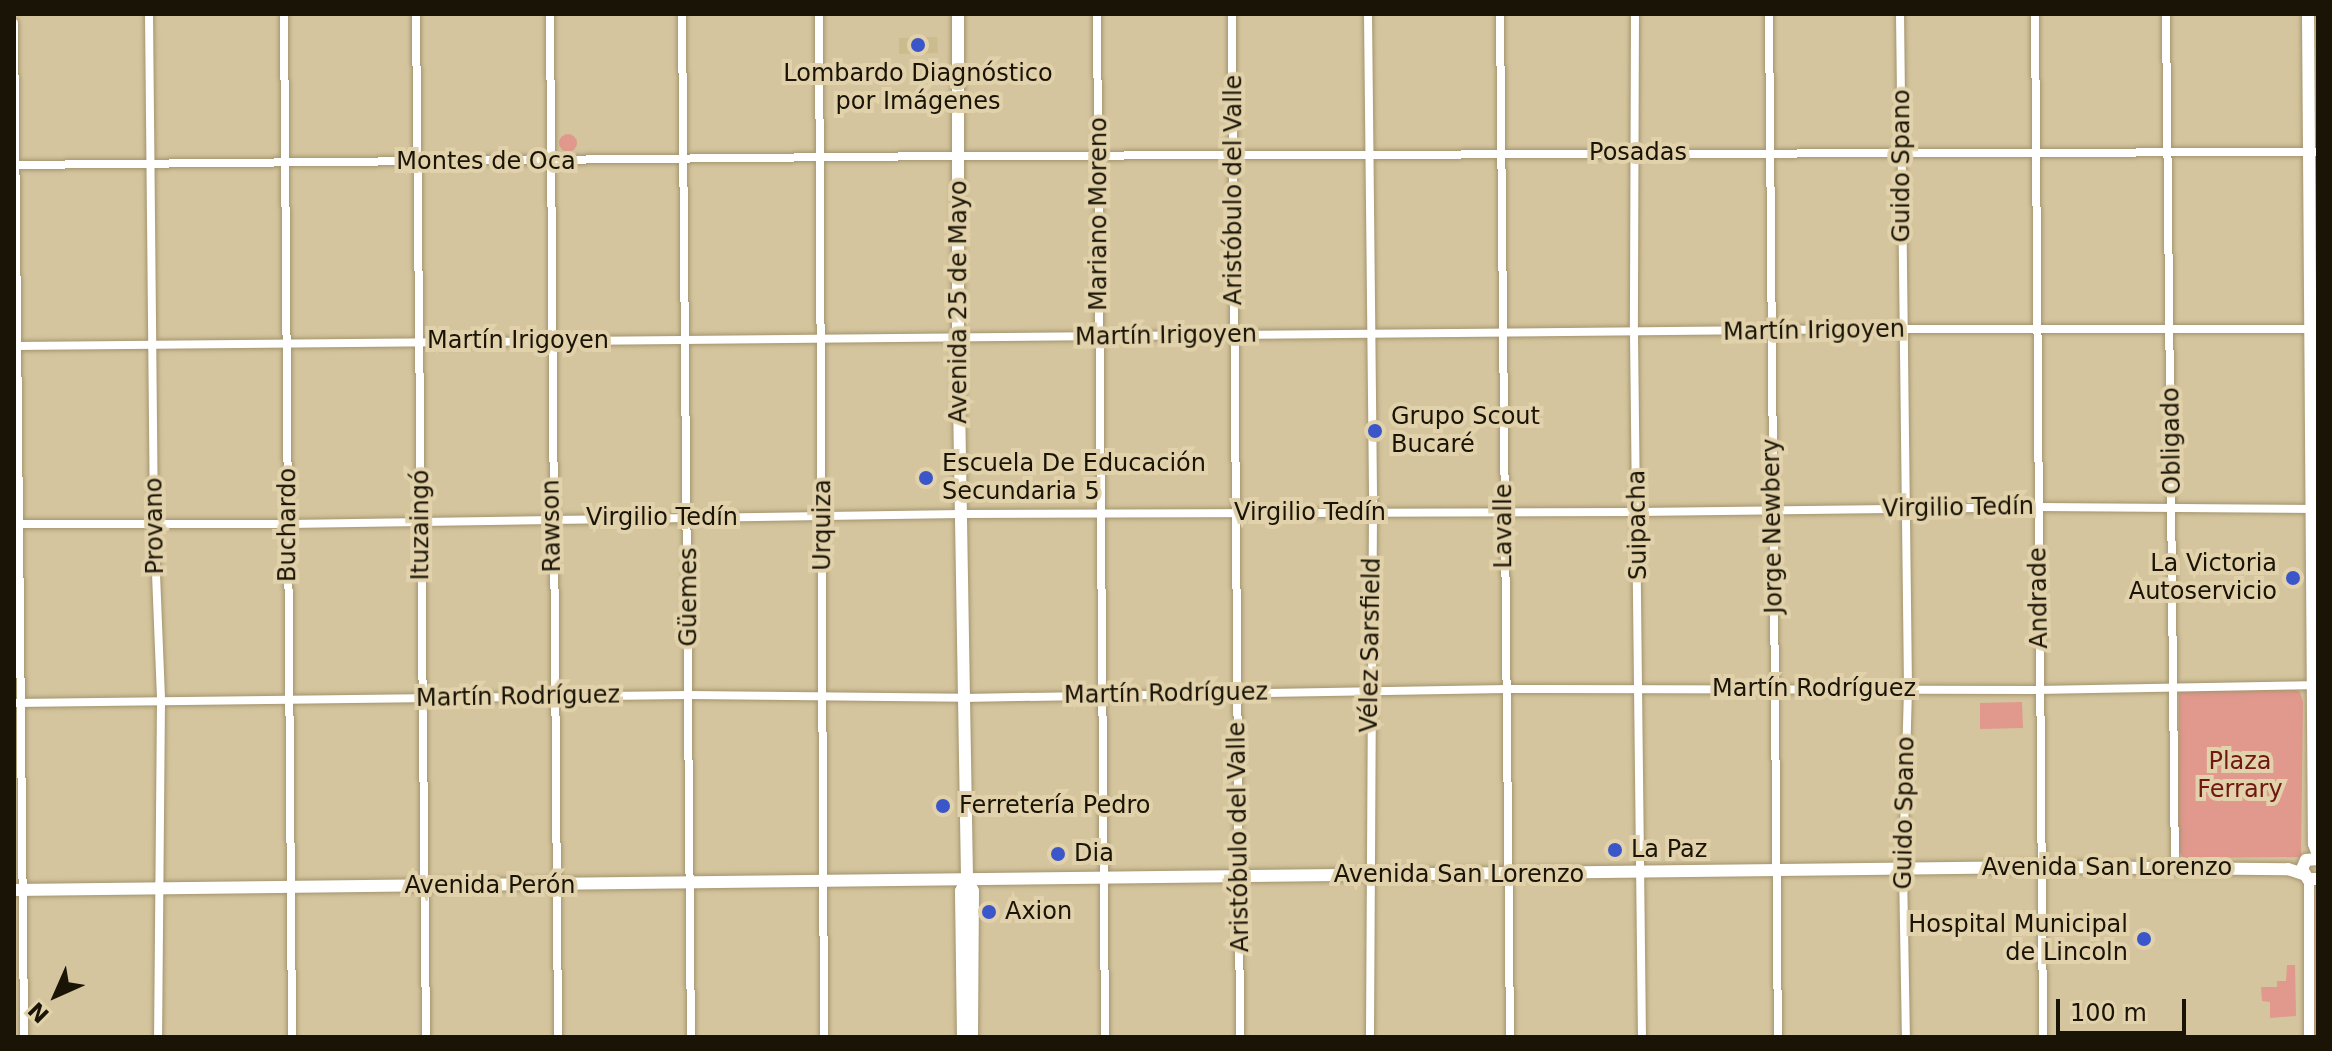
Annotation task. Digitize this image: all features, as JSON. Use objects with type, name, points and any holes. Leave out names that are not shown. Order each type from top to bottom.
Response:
[{"type":"main road","name":"Avenida 25 de Mayo","points":[[958,14],[958,340],[967,878],[973,891],[972,1037]]},
{"type":"main road","points":[[2308,14],[2314,152],[2315,329],[2316,685],[2311,864]]},
{"type":"main road","name":"Avenida San Lorenzo","points":[[967,878],[1639,874],[2042,867],[2288,869],[2311,864]]},
{"type":"main road","name":"Avenida 25 de Mayo","points":[[963,1037],[961,891],[967,878]]},
{"type":"main road","name":"Avenida Perón","points":[[19,890],[691,884],[967,878]]},
{"type":"street","name":"Provano","points":[[149,14],[154,524],[161,700],[158,1037]]},
{"type":"street","name":"Buchardo","points":[[284,14],[292,1037]]},
{"type":"street","name":"Ituzaingó","points":[[416,14],[426,1037]]},
{"type":"street","name":"Rawson","points":[[550,14],[550,343],[559,885],[558,1037]]},
{"type":"street","name":"Güemes","points":[[682,14],[686,160],[691,1037]]},
{"type":"street","name":"Urquiza","points":[[819,14],[824,517],[821,696],[824,1037]]},
{"type":"street","name":"Mariano Moreno","points":[[1097,14],[1105,1037]]},
{"type":"street","name":"Aristóbulo del Valle","points":[[1232,14],[1240,1037]]},
{"type":"street","name":"Vélez Sarsfield","points":[[1368,14],[1373,512],[1370,1037]]},
{"type":"street","name":"Lavalle","points":[[1500,14],[1510,1037]]},
{"type":"street","name":"Suipacha","points":[[1635,14],[1637,153],[1634,333],[1642,1037]]},
{"type":"street","name":"Jorge Newbery","points":[[1769,14],[1778,1037]]},
{"type":"street","name":"Guido Spano","points":[[1900,14],[1908,689],[1903,869],[1906,1037]]},
{"type":"street","name":"Andrade","points":[[2035,14],[2043,1037]]},
{"type":"street","name":"Obligado","points":[[2166,14],[2175,868]]},
{"type":"street","points":[[14,23],[17,703],[24,1037]]},
{"type":"street","name":"Posadas","points":[[959,156],[2314,152]]},
{"type":"street","name":"Montes de Oca","points":[[16,165],[821,160],[959,156]]},
{"type":"street","name":"Martín Irigoyen","points":[[16,346],[821,338],[958,340],[1903,329],[2315,329]]},
{"type":"street","name":"Virgilio Tedín","points":[[17,524],[289,524],[961,514],[1638,512],[2037,507],[2315,509]]},
{"type":"street","name":"Martín Rodríguez","points":[[17,703],[689,695],[963,698],[1506,689],[2040,690],[2316,685]]},
{"type":"street","points":[[2309,1037],[2311,864]]},
{"type":"shaded area","name":"Lombardo Diagnóstico por Imágenes","points":[[937,37],[938,53],[899,54],[899,38]]},
{"type":"green space","points":[[568,134],[577,143],[568,152],[559,143]]},
{"type":"green space","name":"Plaza Ferrary","points":[[2291,688],[2300,692],[2303,702],[2301,857],[2183,858],[2178,849],[2179,692]]},
{"type":"green space","points":[[2022,702],[2023,728],[1980,729],[1980,703]]},
{"type":"green space","points":[[2315,891],[2316,1037],[2314,1037]]},
{"type":"green space","points":[[2287,965],[2295,965],[2296,1016],[2270,1018],[2270,1002],[2262,1001],[2261,987],[2277,987],[2277,981],[2286,981]]},
{"type":"place","name":"Lombardo Diagnóstico por Imágenes","points":[[918,45]]},
{"type":"place","name":"Grupo Scout Bucaré","points":[[1375,431]]},
{"type":"place","name":"Escuela De Educación Secundaria 5","points":[[926,478]]},
{"type":"place","name":"La Victoria Autoservicio","points":[[2293,578]]},
{"type":"place","name":"Ferretería Pedro","points":[[943,806]]},
{"type":"place","name":"La Paz","points":[[1615,850]]},
{"type":"place","name":"Dia","points":[[1058,854]]},
{"type":"place","name":"Axion","points":[[989,912]]},
{"type":"place","name":"Hospital Municipal de Lincoln","points":[[2144,939]]}]
